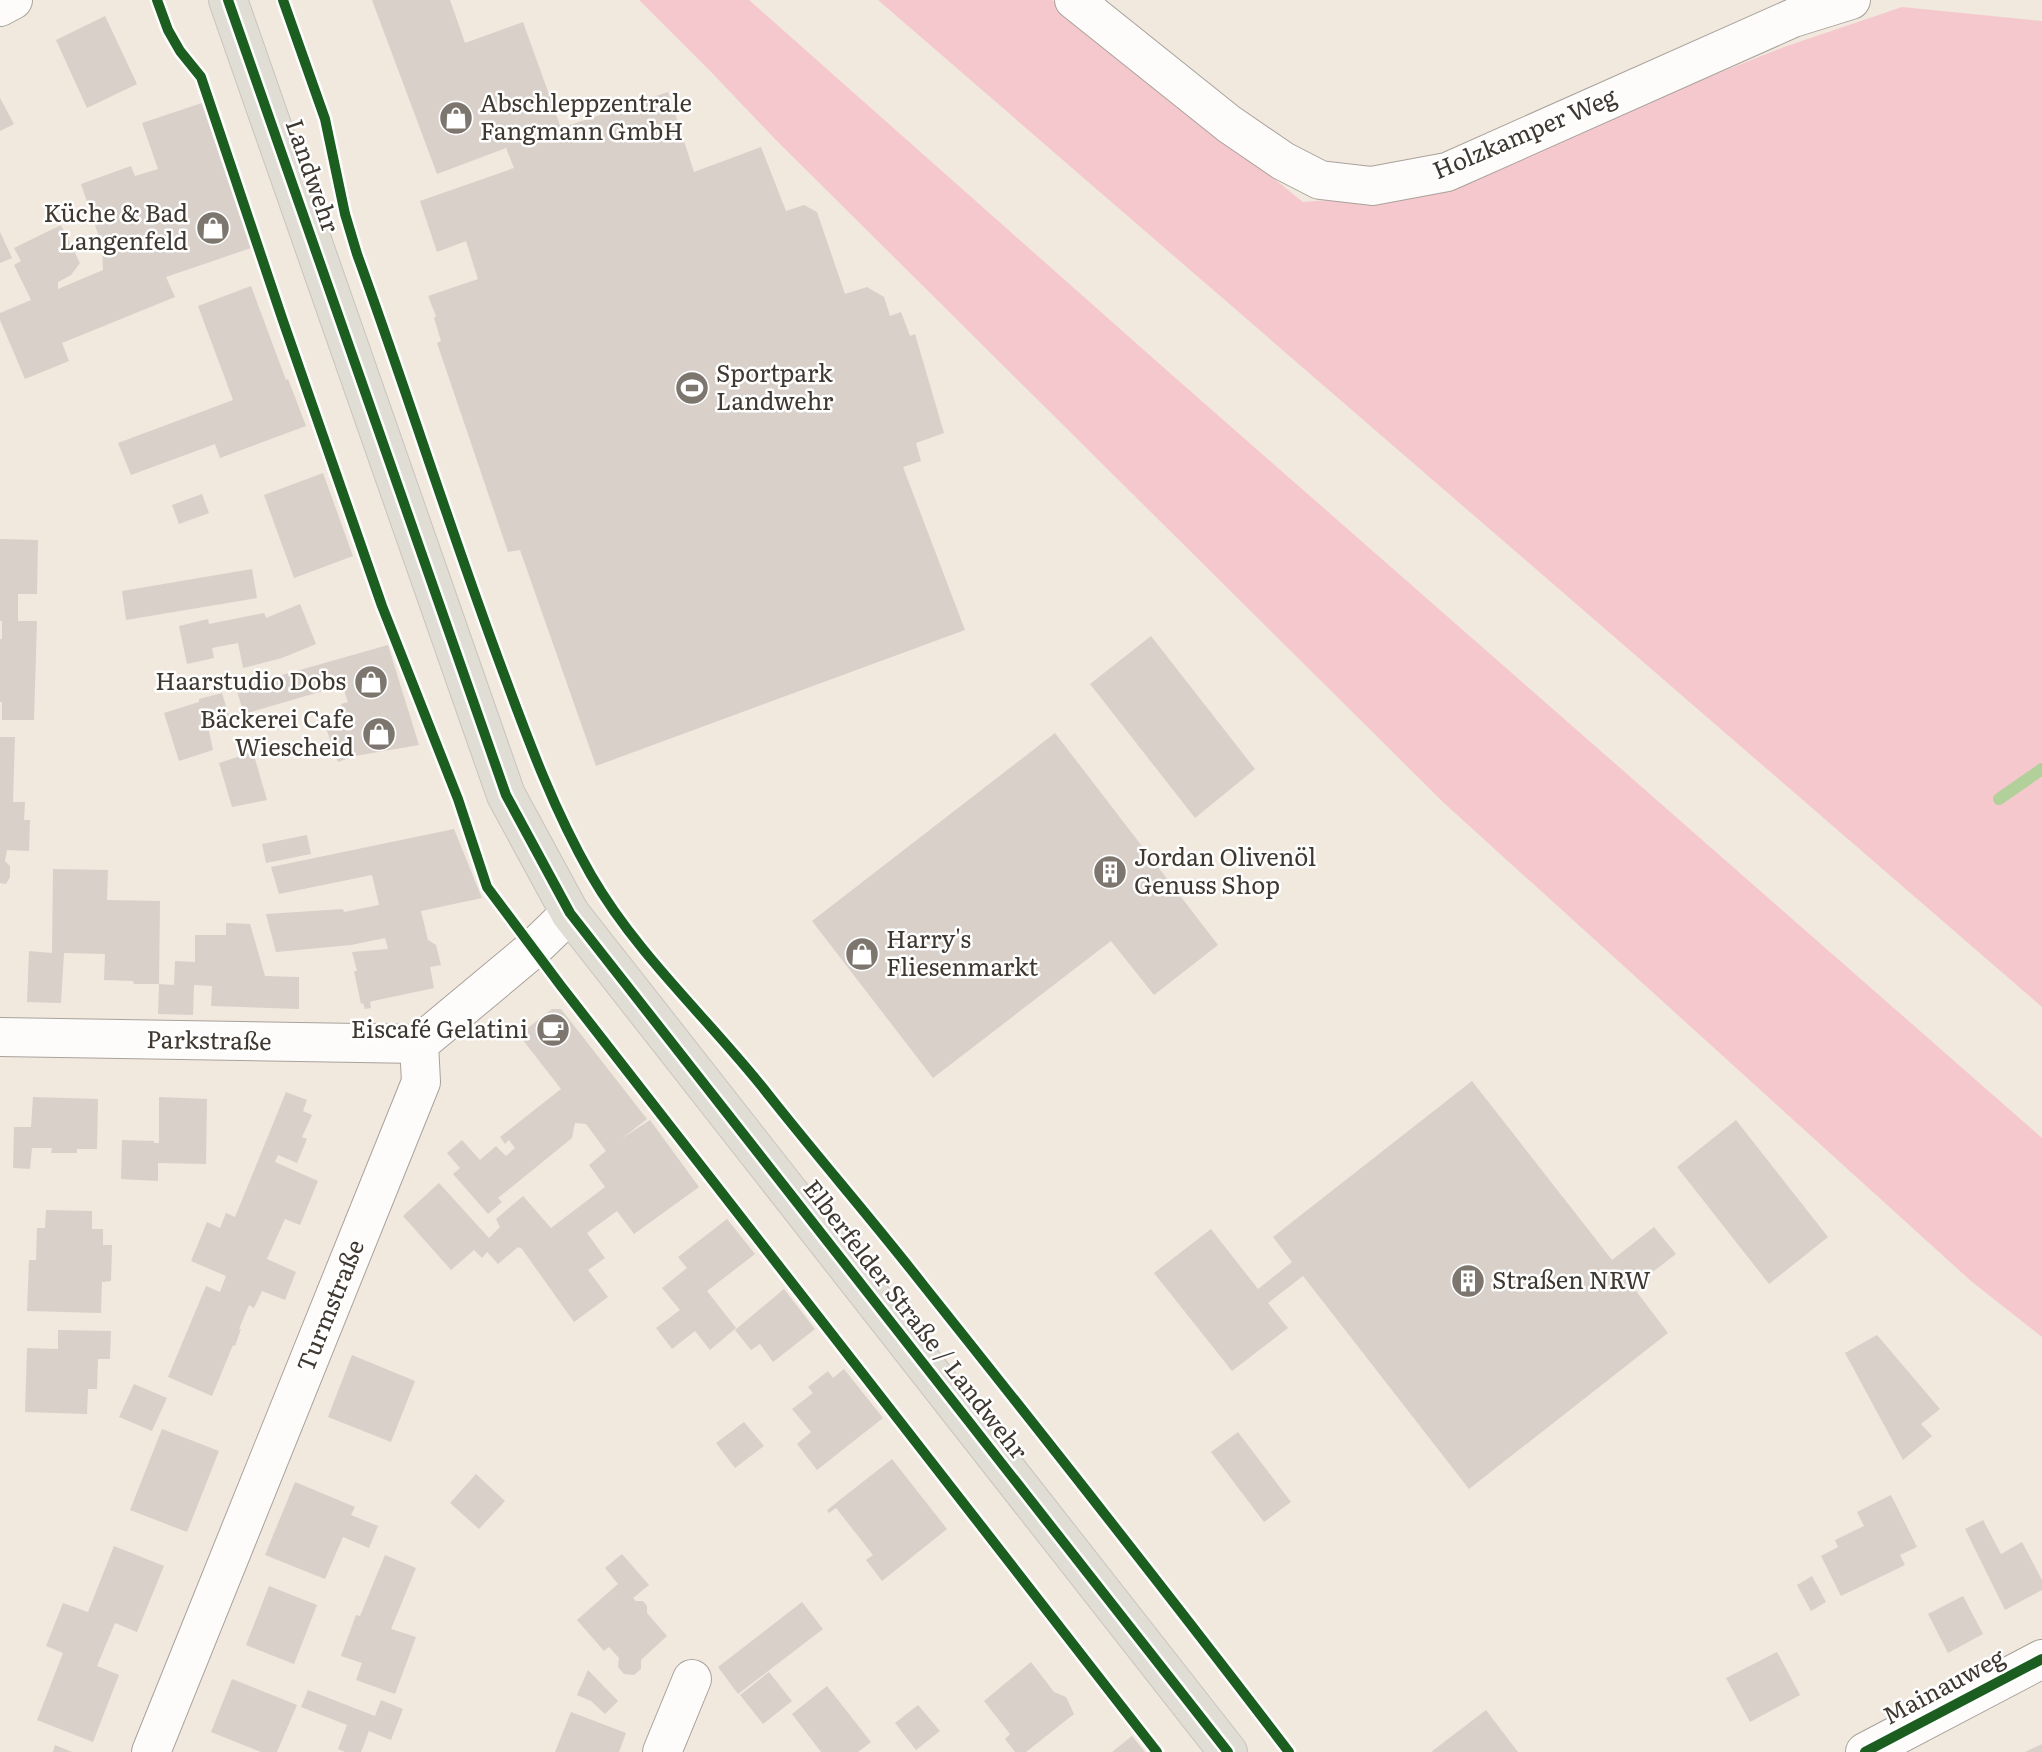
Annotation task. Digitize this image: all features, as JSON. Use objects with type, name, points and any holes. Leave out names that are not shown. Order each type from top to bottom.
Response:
[{"type":"main road","name":"Landwehr","points":[[228,0],[506,795],[570,913]]},
{"type":"main road","name":"Elberfelder Straße / Landwehr","points":[[570,913],[1228,1752]]},
{"type":"street","points":[[0,7],[13,0]]},
{"type":"street","name":"Holzkamper Weg","points":[[1074,0],[1229,124],[1283,161],[1320,180],[1372,186],[1447,172],[1793,18],[1851,0]]},
{"type":"street","points":[[419,1044],[533,949],[570,913]]},
{"type":"street","name":"Parkstraße","points":[[0,1037],[419,1044]]},
{"type":"street","name":"Turmstraße","points":[[151,1752],[421,1082],[419,1044]]},
{"type":"street","name":"Mainauweg","points":[[1865,1752],[2042,1659]]},
{"type":"street","points":[[662,1752],[692,1678]]},
{"type":"shaded area","points":[[639,0],[749,0],[2042,1138],[2042,1337],[1971,1281],[1444,803],[777,141]]},
{"type":"shaded area","points":[[878,0],[1052,0],[1303,202],[1420,193],[1784,47],[1902,7],[2042,21],[2042,1007]]},
{"type":"building","name":"Sportpark Landwehr","points":[[372,0],[450,0],[465,43],[523,22],[561,128],[668,92],[694,172],[761,147],[786,211],[804,205],[817,212],[845,294],[867,287],[884,297],[890,316],[901,312],[910,336],[915,334],[944,433],[916,443],[921,461],[903,467],[965,630],[596,766],[520,550],[508,552],[437,343],[441,341],[434,318],[436,316],[428,296],[478,279],[466,241],[437,252],[420,201],[514,168],[506,148],[437,174]]},
{"type":"building","points":[[105,16],[137,84],[87,108],[56,40]]},
{"type":"building","points":[[0,98],[14,124],[0,131]]},
{"type":"building","points":[[205,102],[254,247],[166,277],[175,297],[62,343],[69,361],[25,379],[0,320],[0,313],[31,300],[14,265],[21,261],[14,248],[61,225],[80,263],[71,275],[58,282],[58,289],[103,270],[102,246],[81,184],[131,166],[135,176],[158,169],[142,123]]},
{"type":"building","points":[[0,232],[12,258],[0,263]]},
{"type":"building","points":[[251,286],[306,426],[220,458],[215,444],[131,475],[118,443],[233,400],[198,306]]},
{"type":"building","points":[[323,473],[353,556],[294,578],[264,495]]},
{"type":"building","points":[[202,494],[209,513],[179,524],[172,505]]},
{"type":"building","points":[[0,539],[38,540],[37,594],[18,594],[18,621],[37,621],[34,720],[2,720]]},
{"type":"building","points":[[252,569],[257,598],[126,620],[122,591]]},
{"type":"building","points":[[300,604],[316,644],[282,658],[243,668],[238,643],[212,648],[214,658],[187,664],[179,626],[208,619],[209,624],[264,613],[266,618]]},
{"type":"building","points":[[1151,636],[1255,769],[1195,818],[1090,684]]},
{"type":"building","points":[[388,645],[419,745],[355,756],[338,762],[326,728],[346,721],[341,704],[348,702],[340,679],[328,682],[330,689],[244,714],[236,688]]},
{"type":"building","points":[[222,693],[230,720],[208,726],[213,750],[179,761],[164,713]]},
{"type":"building","points":[[1055,733],[1218,945],[1154,995],[1111,941],[933,1078],[812,921]]},
{"type":"building","points":[[0,737],[15,737],[13,802],[25,802],[24,820],[30,820],[29,851],[7,850],[5,861],[10,866],[10,877],[6,884],[0,883]]},
{"type":"building","points":[[253,752],[267,800],[232,807],[219,763]]},
{"type":"building","points":[[454,829],[482,898],[421,911],[428,940],[436,945],[441,965],[430,967],[434,988],[373,1001],[370,1002],[371,1008],[365,1009],[363,1003],[361,1004],[352,952],[388,949],[385,938],[351,945],[276,952],[266,914],[343,909],[344,912],[379,905],[372,875],[279,894],[271,867]]},
{"type":"building","points":[[307,835],[311,854],[266,863],[262,844]]},
{"type":"building","points":[[53,869],[108,870],[107,900],[160,901],[159,984],[104,980],[105,954],[64,953],[61,1003],[27,1002],[29,951],[52,953]]},
{"type":"building","points":[[226,923],[250,924],[265,976],[299,977],[299,1009],[211,1006],[212,986],[194,985],[193,1015],[158,1014],[159,984],[174,985],[175,961],[195,962],[195,935],[226,935]]},
{"type":"building","points":[[552,1009],[561,1009],[647,1119],[621,1139],[650,1120],[699,1187],[634,1234],[617,1211],[587,1233],[605,1258],[588,1270],[608,1297],[574,1322],[522,1249],[518,1247],[498,1264],[487,1252],[482,1258],[474,1250],[451,1270],[403,1216],[439,1183],[489,1238],[500,1227],[496,1219],[523,1196],[551,1228],[605,1187],[589,1165],[606,1151],[586,1124],[575,1123],[572,1138],[498,1198],[502,1202],[488,1214],[453,1174],[460,1168],[447,1153],[462,1140],[480,1160],[496,1146],[506,1156],[515,1148],[509,1140],[505,1144],[500,1137],[561,1089],[519,1035]]},
{"type":"building","name":"Straßen NRW","points":[[1472,1081],[1612,1260],[1654,1227],[1676,1254],[1633,1287],[1668,1333],[1469,1489],[1303,1276],[1268,1303],[1288,1328],[1232,1371],[1154,1273],[1211,1229],[1258,1289],[1292,1262],[1273,1237]]},
{"type":"building","points":[[286,1092],[307,1100],[303,1111],[312,1115],[302,1137],[307,1139],[297,1163],[278,1155],[275,1162],[318,1181],[300,1225],[285,1219],[267,1259],[296,1272],[285,1300],[262,1291],[254,1308],[249,1305],[235,1346],[233,1345],[212,1396],[168,1377],[206,1286],[220,1292],[226,1276],[191,1261],[207,1222],[220,1228],[226,1213],[235,1217]]},
{"type":"building","points":[[33,1097],[98,1099],[97,1149],[77,1149],[77,1153],[51,1153],[52,1148],[32,1148],[30,1169],[13,1168],[14,1127],[31,1127]]},
{"type":"building","points":[[159,1097],[207,1099],[206,1164],[158,1163],[158,1181],[121,1179],[122,1140],[159,1143]]},
{"type":"building","points":[[1736,1120],[1828,1237],[1769,1284],[1677,1167]]},
{"type":"building","points":[[46,1210],[92,1211],[92,1229],[103,1229],[103,1245],[112,1245],[111,1281],[102,1282],[101,1313],[27,1311],[29,1260],[36,1260],[37,1228],[45,1228]]},
{"type":"building","points":[[727,1219],[755,1254],[707,1291],[736,1328],[710,1350],[695,1331],[672,1349],[656,1328],[680,1310],[662,1288],[687,1268],[678,1257]]},
{"type":"building","points":[[784,1289],[815,1329],[773,1362],[760,1344],[751,1350],[735,1330]]},
{"type":"building","points":[[58,1330],[111,1331],[110,1359],[98,1359],[97,1389],[88,1389],[87,1414],[25,1412],[27,1348],[58,1349]]},
{"type":"building","points":[[1877,1335],[1940,1409],[1921,1424],[1932,1436],[1903,1460],[1845,1353]]},
{"type":"building","points":[[352,1355],[415,1381],[391,1442],[328,1417]]},
{"type":"building","points":[[844,1369],[883,1418],[817,1470],[797,1444],[811,1432],[792,1409],[813,1393],[808,1387],[828,1371],[833,1378]]},
{"type":"building","points":[[134,1384],[167,1398],[152,1431],[119,1417]]},
{"type":"building","points":[[744,1422],[764,1446],[735,1468],[716,1443]]},
{"type":"building","points":[[162,1429],[219,1451],[187,1532],[130,1510]]},
{"type":"building","points":[[1238,1432],[1291,1502],[1264,1522],[1211,1452]]},
{"type":"building","points":[[892,1459],[947,1529],[882,1581],[866,1560],[873,1555],[836,1508],[829,1513],[827,1510]]},
{"type":"building","points":[[476,1474],[505,1501],[479,1529],[450,1503]]},
{"type":"building","points":[[295,1482],[355,1507],[351,1515],[378,1526],[369,1548],[343,1537],[325,1579],[265,1555]]},
{"type":"building","points":[[1891,1495],[1917,1547],[1900,1555],[1905,1565],[1841,1596],[1821,1556],[1838,1547],[1835,1540],[1864,1526],[1857,1512]]},
{"type":"building","points":[[1983,1520],[2001,1554],[2022,1542],[2042,1580],[2042,1590],[2005,1610],[1965,1529]]},
{"type":"building","points":[[114,1546],[164,1566],[137,1632],[115,1623],[97,1666],[119,1675],[93,1742],[37,1720],[63,1653],[46,1646],[63,1603],[88,1612]]},
{"type":"building","points":[[622,1554],[649,1585],[633,1598],[643,1601],[647,1606],[647,1613],[667,1636],[641,1660],[641,1669],[634,1675],[624,1674],[618,1667],[619,1658],[609,1647],[604,1651],[577,1620],[618,1584],[605,1568]]},
{"type":"building","points":[[385,1555],[416,1568],[391,1629],[416,1637],[395,1694],[356,1680],[362,1663],[341,1656],[356,1615],[360,1616]]},
{"type":"building","points":[[1812,1576],[1826,1602],[1811,1611],[1797,1585]]},
{"type":"building","points":[[269,1586],[317,1605],[294,1664],[246,1645]]},
{"type":"building","points":[[1963,1596],[1983,1634],[1948,1653],[1928,1614]]},
{"type":"building","points":[[802,1602],[823,1629],[738,1694],[718,1667]]},
{"type":"building","points":[[1777,1652],[1800,1695],[1750,1722],[1726,1678]]},
{"type":"building","points":[[1031,1662],[1054,1692],[1066,1697],[1074,1714],[1026,1752],[1015,1752],[1005,1739],[1010,1734],[984,1701]]},
{"type":"building","points":[[588,1670],[618,1701],[605,1714],[591,1701],[577,1695]]},
{"type":"building","points":[[769,1672],[792,1701],[763,1724],[740,1695]]},
{"type":"building","points":[[232,1679],[297,1705],[277,1752],[261,1752],[211,1732]]},
{"type":"building","points":[[827,1686],[871,1742],[858,1752],[821,1752],[792,1714]]},
{"type":"building","points":[[308,1690],[375,1716],[381,1700],[403,1709],[391,1740],[369,1731],[361,1752],[338,1749],[347,1725],[301,1707]]},
{"type":"building","points":[[918,1705],[940,1731],[916,1750],[895,1723]]},
{"type":"building","points":[[1486,1710],[1518,1752],[1431,1752]]},
{"type":"building","points":[[571,1712],[626,1733],[619,1752],[555,1752]]},
{"type":"building","points":[[1132,1736],[1145,1752],[1112,1752]]},
{"type":"building","points":[[2042,1744],[2042,1752],[2025,1752]]},
{"type":"building","points":[[55,1745],[72,1752],[53,1752]]},
{"type":"waterway","points":[[1999,799],[2042,769]]},
{"type":"cycle path","points":[[157,0],[168,30],[180,51],[201,77],[382,606],[458,799],[487,887],[561,986],[1157,1752]]},
{"type":"cycle path","points":[[228,0],[506,795],[570,913],[1228,1752]]},
{"type":"cycle path","points":[[283,0],[325,119],[345,214],[357,254],[463,559],[540,770],[591,875],[631,934],[749,1070],[905,1262],[1289,1752]]},
{"type":"cycle path","points":[[1865,1752],[2042,1659]]},
{"type":"place","name":"Abschleppzentrale Fangmann GmbH","points":[[456,118]]},
{"type":"place","name":"Küche & Bad Langenfeld","points":[[213,228]]},
{"type":"place","name":"Sportpark Landwehr","points":[[692,388]]},
{"type":"place","name":"Haarstudio Dobs","points":[[371,682]]},
{"type":"place","name":"Bäckerei Cafe Wiescheid","points":[[379,734]]},
{"type":"place","name":"Jordan Olivenöl Genuss Shop","points":[[1110,872]]},
{"type":"place","name":"Harry's Fliesenmarkt","points":[[862,954]]},
{"type":"place","name":"Eiscafé Gelatini","points":[[553,1030]]},
{"type":"place","name":"Straßen NRW","points":[[1468,1281]]}]
